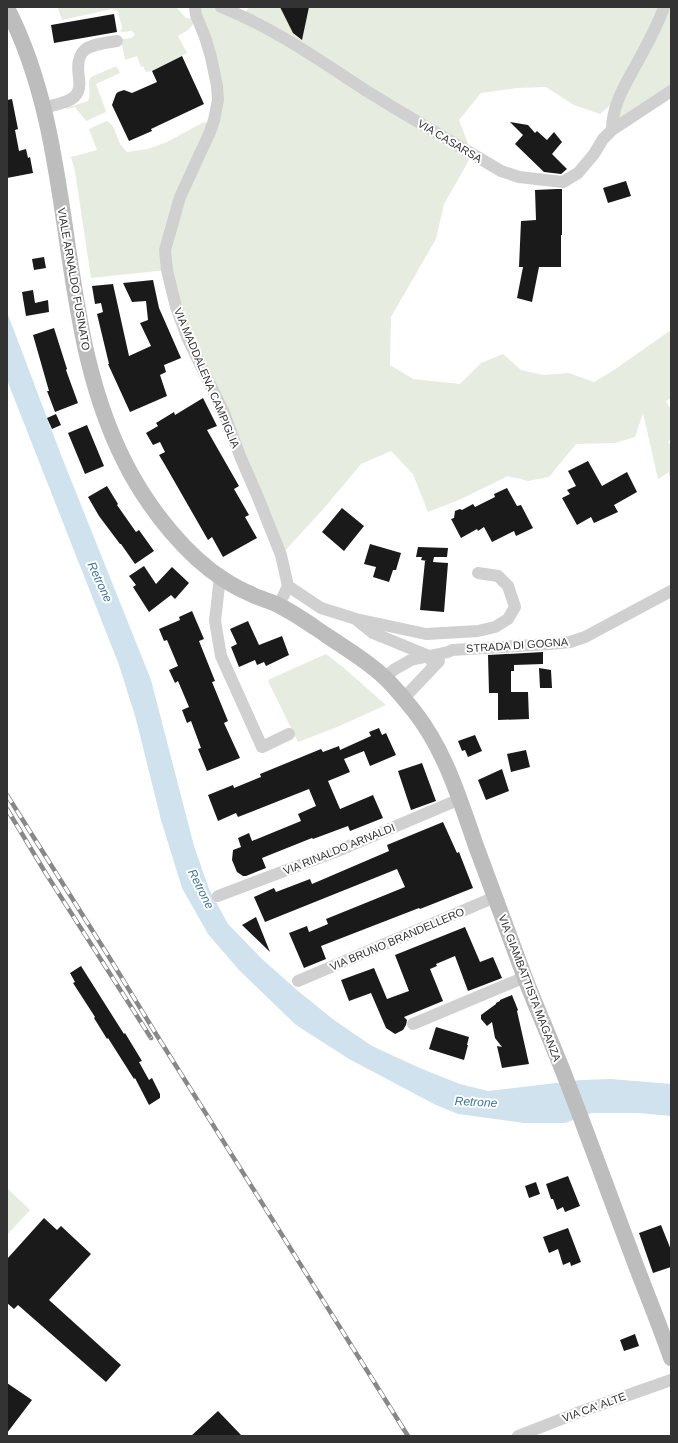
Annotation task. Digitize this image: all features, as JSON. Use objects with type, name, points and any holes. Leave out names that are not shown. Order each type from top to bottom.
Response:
[{"type":"street","name":"VIA MADDALENA CAMPIGLIA","points":[[195,7],[196,15],[211,57],[217,86],[218,100],[212,126],[180,197],[165,250],[167,270],[176,307],[187,337],[224,413],[281,555],[288,586]]},
{"type":"street","name":"VIA CASARSA","points":[[221,7],[245,11],[366,90],[501,171],[519,177],[563,182],[578,173],[594,154],[603,139],[612,130],[671,91]]},
{"type":"street","points":[[612,130],[612,119],[617,100],[656,27],[664,7]]},
{"type":"street","name":"VIALE ARNALDO FUSINATO","points":[[7,8],[26,49],[38,84],[44,108],[66,230],[80,322],[94,384],[117,446],[132,475],[160,519],[178,539],[220,577],[248,594],[279,605],[345,647]]},
{"type":"street","points":[[44,108],[74,97],[79,91],[78,62],[80,54],[84,50],[97,44],[117,42]]},
{"type":"street","name":"STRADA DI GOGNA","points":[[288,586],[321,608],[356,620],[426,634],[478,631],[495,627],[508,619],[515,607],[508,586],[498,576],[478,573]]},
{"type":"street","points":[[220,577],[215,621],[221,656],[262,747],[289,734]]},
{"type":"street","points":[[279,605],[288,586]]},
{"type":"street","name":"STRADA DI GOGNA","points":[[403,699],[431,661],[452,650],[550,644],[570,642],[585,638],[671,591]]},
{"type":"street","name":"STRADA DI GOGNA","points":[[356,620],[373,633],[431,661]]},
{"type":"street","name":"VIA GIAMBATTISTA MAGANZA","points":[[345,647],[385,677],[426,727],[442,757],[460,799],[543,1025],[565,1075],[589,1142],[666,1331],[671,1358]]},
{"type":"street","points":[[385,677],[395,669],[411,660],[431,661]]},
{"type":"street","name":"VIA RINALDO ARNALDI","points":[[218,896],[335,852],[460,799]]},
{"type":"street","name":"VIA BRUNO BRANDELLERO","points":[[298,981],[495,897]]},
{"type":"street","points":[[413,1024],[525,977]]},
{"type":"street","name":"VIA CA' ALTE","points":[[518,1436],[577,1413],[671,1380]]},
{"type":"shaded area","points":[[176,7],[186,18],[197,19],[195,7],[221,7],[243,16],[249,7],[671,7],[671,91],[612,130],[616,100],[600,114],[574,105],[546,87],[517,88],[481,93],[459,120],[472,154],[444,204],[436,239],[391,317],[390,365],[413,379],[460,384],[481,363],[503,354],[521,370],[543,375],[569,373],[594,382],[614,370],[671,330],[671,398],[666,401],[671,410],[671,440],[668,441],[671,447],[671,478],[669,472],[658,479],[643,413],[635,437],[615,443],[576,444],[549,477],[528,481],[508,476],[461,499],[428,512],[413,474],[391,451],[361,464],[326,506],[281,555],[240,456],[167,270],[91,278],[75,171],[71,157],[97,150],[89,129],[107,121],[113,126],[120,144],[127,152],[148,149],[167,142],[204,122],[209,124],[218,100],[197,20],[188,30],[178,36],[187,53],[152,71],[146,72],[143,66],[141,67],[137,56],[125,60],[122,44],[123,39],[131,38],[135,35],[132,31],[120,31],[122,28],[118,11],[112,9],[62,20],[58,8]]},
{"type":"shaded area","points":[[117,67],[120,73],[96,84],[106,111],[104,113],[86,121],[75,107],[66,108],[88,101],[89,83],[91,77]]},
{"type":"shaded area","points":[[326,654],[386,705],[337,727],[298,742],[268,681]]},
{"type":"shaded area","points":[[7,1188],[30,1210],[7,1235]]},
{"type":"water","name":"Retrone","points":[[7,312],[61,455],[151,680],[194,846],[209,889],[228,924],[262,959],[334,1020],[372,1046],[422,1069],[460,1084],[488,1091],[581,1080],[611,1079],[671,1084],[671,1116],[638,1113],[592,1113],[565,1123],[524,1123],[458,1114],[436,1105],[349,1059],[296,1025],[239,970],[208,934],[182,888],[161,820],[136,719],[119,665],[7,380]]},
{"type":"building","points":[[280,7],[309,7],[302,40],[293,33]]},
{"type":"building","points":[[114,14],[117,32],[54,43],[51,25]]},
{"type":"building","points":[[182,56],[204,104],[151,129],[152,131],[129,141],[112,105],[116,94],[124,90],[132,93],[157,82],[152,71]]},
{"type":"building","points":[[12,99],[18,129],[15,130],[19,151],[26,149],[28,158],[30,157],[33,173],[7,178],[7,100]]},
{"type":"building","points":[[510,122],[528,125],[535,133],[537,131],[547,140],[554,132],[562,142],[552,154],[567,169],[561,174],[544,172],[515,144],[523,135]]},
{"type":"building","points":[[626,181],[631,196],[608,203],[603,188]]},
{"type":"building","points":[[562,189],[561,267],[539,267],[532,302],[517,298],[523,267],[519,267],[521,221],[536,220],[535,190]]},
{"type":"building","points":[[44,257],[46,268],[34,270],[32,259]]},
{"type":"building","points":[[153,280],[159,308],[181,358],[164,365],[166,372],[160,375],[167,396],[130,412],[108,364],[97,314],[103,312],[101,303],[95,304],[92,286],[113,284],[129,356],[151,346],[140,323],[148,320],[146,301],[132,302],[123,283]]},
{"type":"building","points":[[33,290],[35,303],[48,300],[49,312],[26,316],[22,292]]},
{"type":"building","points":[[54,328],[67,369],[66,370],[78,403],[55,412],[47,391],[49,391],[33,335]]},
{"type":"building","points":[[203,398],[217,426],[207,430],[239,486],[234,489],[249,515],[245,517],[257,538],[223,557],[212,537],[208,540],[159,455],[165,452],[160,442],[153,445],[146,433],[158,426],[156,423],[174,412],[175,415]]},
{"type":"building","points":[[56,414],[61,425],[52,429],[47,418]]},
{"type":"building","points":[[87,425],[104,466],[85,474],[68,433]]},
{"type":"building","points":[[588,461],[602,486],[627,472],[637,492],[614,505],[618,512],[594,523],[591,517],[577,525],[562,498],[570,494],[567,490],[576,486],[568,471]]},
{"type":"building","points":[[107,486],[118,504],[117,505],[136,532],[139,530],[154,551],[135,564],[99,516],[88,497]]},
{"type":"building","points":[[507,488],[517,506],[521,505],[533,528],[516,536],[514,531],[492,542],[484,527],[478,531],[477,529],[461,538],[451,519],[454,518],[455,511],[460,509],[462,510],[473,504],[475,507],[495,497],[494,494]]},
{"type":"building","points":[[342,508],[364,526],[344,551],[322,532]]},
{"type":"building","points":[[370,544],[401,553],[396,570],[393,570],[389,582],[373,577],[376,567],[364,564]]},
{"type":"building","points":[[418,547],[448,548],[447,557],[434,557],[433,562],[448,563],[444,612],[420,610],[425,561],[427,561],[421,560],[422,557],[416,557]]},
{"type":"building","points":[[144,566],[156,584],[172,567],[189,583],[175,599],[171,595],[149,612],[133,587],[136,585],[129,576]]},
{"type":"building","points":[[192,611],[204,639],[199,641],[215,681],[212,682],[228,721],[224,723],[240,758],[207,771],[198,749],[201,748],[191,721],[187,723],[182,710],[189,707],[178,681],[175,683],[169,670],[178,666],[167,640],[164,641],[159,629],[180,620],[179,617]]},
{"type":"building","points":[[248,621],[259,645],[282,636],[289,655],[266,666],[264,662],[257,665],[255,660],[239,667],[231,647],[237,644],[230,629]]},
{"type":"building","points":[[543,652],[543,664],[514,665],[514,671],[511,671],[511,692],[528,692],[529,719],[498,720],[498,693],[489,693],[488,655]]},
{"type":"building","points":[[539,668],[551,670],[552,688],[540,688]]},
{"type":"building","points":[[379,728],[382,735],[386,733],[396,755],[370,766],[364,751],[344,759],[350,772],[328,781],[340,809],[373,795],[383,818],[350,831],[348,826],[313,839],[312,838],[262,858],[266,868],[246,876],[243,876],[237,872],[232,860],[233,850],[241,847],[238,838],[249,833],[252,841],[301,821],[298,814],[316,806],[309,789],[238,817],[236,813],[218,821],[208,795],[233,785],[234,788],[261,777],[260,774],[321,749],[323,752],[339,746],[340,750],[371,736],[369,732]]},
{"type":"building","points":[[475,735],[482,751],[468,757],[465,750],[462,751],[458,741]]},
{"type":"building","points":[[526,750],[530,767],[511,772],[507,754]]},
{"type":"building","points":[[422,763],[436,801],[411,810],[398,771]]},
{"type":"building","points":[[502,769],[509,791],[486,800],[478,780]]},
{"type":"building","points":[[443,822],[457,853],[459,852],[473,888],[321,946],[326,959],[304,968],[289,933],[307,926],[309,932],[328,924],[326,919],[405,887],[397,869],[265,922],[254,897],[274,888],[276,892],[310,879],[312,884],[389,851],[387,845]]},
{"type":"building","points":[[256,917],[270,952],[242,925]]},
{"type":"building","points":[[465,927],[480,962],[493,957],[502,978],[468,991],[455,956],[436,964],[437,966],[430,969],[443,1001],[404,1017],[407,1020],[406,1025],[403,1030],[395,1034],[386,1028],[371,993],[349,1001],[341,980],[374,968],[387,999],[409,991],[395,955]]},
{"type":"building","points":[[81,966],[124,1034],[125,1033],[142,1061],[139,1062],[149,1080],[152,1078],[160,1094],[160,1098],[149,1105],[135,1078],[134,1079],[108,1038],[107,1039],[73,983],[75,982],[70,973]]},
{"type":"building","points":[[512,995],[518,1010],[529,1064],[502,1068],[497,1046],[502,1047],[495,1038],[492,1022],[487,1026],[481,1019],[481,1015],[500,1000]]},
{"type":"building","points":[[436,1027],[469,1037],[464,1060],[429,1049]]},
{"type":"building","points":[[568,1176],[580,1206],[565,1212],[563,1207],[557,1210],[553,1199],[551,1199],[546,1184]]},
{"type":"building","points":[[536,1182],[540,1194],[529,1198],[525,1186]]},
{"type":"building","points":[[44,1218],[57,1230],[61,1226],[91,1254],[49,1300],[121,1365],[106,1382],[18,1305],[14,1309],[7,1303],[7,1259]]},
{"type":"building","points":[[661,1225],[671,1250],[671,1267],[653,1273],[639,1233]]},
{"type":"building","points":[[568,1228],[581,1262],[571,1266],[570,1262],[563,1265],[558,1249],[549,1253],[543,1237]]},
{"type":"building","points":[[635,1334],[639,1346],[624,1351],[620,1340]]},
{"type":"building","points":[[7,1383],[32,1400],[7,1433]]},
{"type":"building","points":[[218,1411],[242,1436],[191,1436]]},
{"type":"railway","points":[[7,795],[408,1436]]},
{"type":"railway","points":[[7,809],[45,872],[151,1038]]}]
